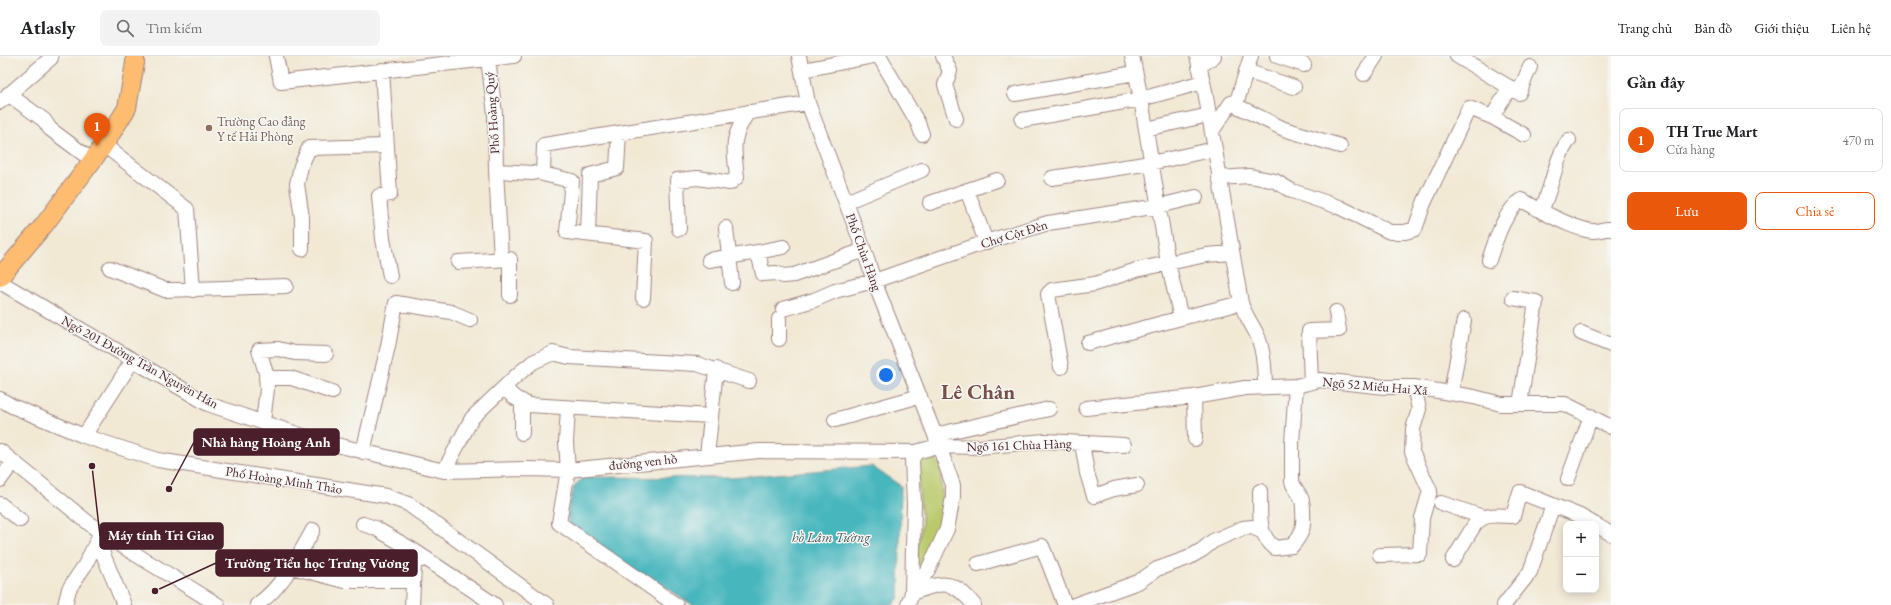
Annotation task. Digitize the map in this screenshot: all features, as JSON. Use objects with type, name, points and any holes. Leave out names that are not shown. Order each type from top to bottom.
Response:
[{"type":"main road","points":[[0,277],[44,225],[104,145],[126,108],[135,56]]},
{"type":"street","name":"Phố Hoàng Quý","points":[[276,56],[281,82],[488,58],[495,114],[496,171],[501,258]]},
{"type":"street","points":[[488,58],[514,56]]},
{"type":"street","name":"Phố Chùa Hàng","points":[[799,56],[803,70],[808,102],[864,250],[874,281],[937,441],[952,485],[953,496],[947,529],[928,570],[910,599]]},
{"type":"street","points":[[803,70],[874,56]]},
{"type":"street","points":[[879,56],[918,123],[922,134]]},
{"type":"street","points":[[944,56],[950,71],[945,85],[956,120]]},
{"type":"street","points":[[1132,56],[1141,99],[1168,263],[1181,318]]},
{"type":"street","points":[[1214,56],[1198,62],[1212,131],[1241,303],[1245,315],[1258,337],[1265,366],[1265,387]]},
{"type":"street","points":[[1238,98],[1251,56]]},
{"type":"street","points":[[1276,56],[1304,65]]},
{"type":"street","points":[[1364,74],[1376,56]]},
{"type":"street","points":[[1457,56],[1519,93],[1530,67]]},
{"type":"street","points":[[51,58],[20,86],[4,98],[44,120],[50,129],[93,161]]},
{"type":"street","points":[[382,70],[390,194],[379,196],[383,239],[390,276]]},
{"type":"street","points":[[1246,71],[1294,87]]},
{"type":"street","points":[[1014,94],[1135,73]]},
{"type":"street","points":[[1022,120],[1141,99],[1203,82]]},
{"type":"street","points":[[1492,117],[1510,87]]},
{"type":"street","points":[[643,298],[646,241],[567,232],[572,181],[543,174],[544,145],[808,102]]},
{"type":"street","points":[[1212,131],[1231,104],[1284,129],[1340,146]]},
{"type":"street","points":[[1220,185],[1250,176],[1275,181],[1292,191],[1339,207],[1390,232],[1405,232],[1415,229],[1424,203],[1469,108],[1492,117],[1524,135]]},
{"type":"street","points":[[679,229],[677,180],[698,178],[730,183],[738,177],[734,143],[738,128],[748,112]]},
{"type":"street","points":[[1146,129],[1209,115]]},
{"type":"street","points":[[588,234],[590,175],[618,168],[620,133]]},
{"type":"street","points":[[1541,211],[1552,184],[1560,155],[1569,140]]},
{"type":"street","points":[[104,145],[187,209],[193,290]]},
{"type":"street","points":[[302,249],[302,218],[297,184],[301,166],[309,148],[387,146]]},
{"type":"street","points":[[1052,178],[1151,163],[1215,149]]},
{"type":"street","points":[[846,202],[922,170]]},
{"type":"street","points":[[496,171],[533,173]]},
{"type":"street","points":[[930,203],[997,180]]},
{"type":"street","points":[[967,190],[986,242]]},
{"type":"street","name":"Chợ Cột Đèn","points":[[779,339],[781,314],[841,289],[874,281],[986,242],[1048,223],[1159,206],[1196,197]]},
{"type":"street","points":[[1489,260],[1496,240],[1513,207],[1522,200],[1556,219],[1594,231],[1604,228],[1611,229]]},
{"type":"street","points":[[726,228],[732,283]]},
{"type":"street","points":[[709,260],[783,247]]},
{"type":"street","points":[[758,252],[763,274],[776,273],[783,276],[817,268],[864,250]]},
{"type":"street","points":[[1062,366],[1048,294],[1052,290],[1095,284],[1136,270],[1206,255],[1232,253]]},
{"type":"street","points":[[458,262],[510,258],[510,295]]},
{"type":"street","points":[[110,268],[165,290],[286,286]]},
{"type":"street","name":"Ngõ 201 Đường Trần Nguyên Hãn","points":[[0,282],[208,404],[312,439],[444,471],[526,469],[568,470]]},
{"type":"street","points":[[1513,298],[1536,302],[1520,404]]},
{"type":"street","points":[[1088,343],[1241,303]]},
{"type":"street","points":[[363,452],[388,346],[396,304],[451,312],[470,320]]},
{"type":"street","points":[[1311,382],[1309,331],[1339,330],[1336,312]]},
{"type":"street","points":[[1451,393],[1464,320]]},
{"type":"street","points":[[1581,333],[1611,345]]},
{"type":"street","points":[[263,422],[267,389],[266,378],[259,350],[278,349],[295,353],[326,354]]},
{"type":"street","points":[[444,471],[472,418],[533,362],[553,353],[569,357],[696,364],[716,369],[749,381]]},
{"type":"street","points":[[84,436],[133,360]]},
{"type":"street","points":[[707,456],[716,369]]},
{"type":"street","points":[[266,378],[291,378],[332,392]]},
{"type":"street","name":"Ngõ 52 Miếu Hai Xã","points":[[1086,408],[1194,397],[1245,388],[1296,386],[1311,382],[1336,381],[1385,387],[1414,387],[1451,393],[1501,404],[1565,404],[1611,427]]},
{"type":"street","points":[[1260,491],[1261,531],[1266,541],[1275,548],[1292,546],[1300,536],[1304,526],[1301,496],[1293,487],[1292,481],[1292,443],[1296,386]]},
{"type":"street","points":[[1380,555],[1420,554],[1422,518],[1430,491],[1412,452],[1413,429],[1419,409],[1414,387]]},
{"type":"street","points":[[504,388],[515,398],[529,405],[711,416]]},
{"type":"street","points":[[835,420],[920,396]]},
{"type":"street","points":[[1194,397],[1195,439]]},
{"type":"street","name":"Phố Hoàng Minh Thảo","points":[[0,398],[12,406],[84,436],[158,460],[386,496],[408,504],[547,605]]},
{"type":"street","points":[[522,402],[522,433]]},
{"type":"street","points":[[568,408],[566,442],[568,470],[559,523],[676,605]]},
{"type":"street","points":[[910,599],[914,503],[912,460],[916,452],[937,441],[1049,409]]},
{"type":"street","points":[[1568,479],[1591,416]]},
{"type":"street","name":"Ngõ 161 Chùa Hàng","points":[[937,441],[979,447],[1045,441],[1124,445]]},
{"type":"street","points":[[1082,443],[1087,473],[1094,496],[1114,489],[1137,485]]},
{"type":"street","points":[[0,451],[101,533],[218,605]]},
{"type":"street","name":"đường ven hồ","points":[[568,470],[759,451],[916,452]]},
{"type":"street","points":[[0,480],[13,462]]},
{"type":"street","points":[[1453,560],[1475,524],[1483,517],[1486,515],[1513,516],[1520,492],[1580,516],[1588,521]]},
{"type":"street","points":[[1441,503],[1483,517]]},
{"type":"street","points":[[0,504],[20,520]]},
{"type":"street","points":[[1504,605],[1530,572],[1553,505]]},
{"type":"street","points":[[363,524],[384,532],[495,605]]},
{"type":"street","points":[[1074,605],[1138,582],[1157,569],[1188,558],[1202,550],[1213,540],[1252,527],[1261,531]]},
{"type":"street","points":[[1599,527],[1611,534]]},
{"type":"street","points":[[257,605],[267,598],[292,567],[313,530]]},
{"type":"street","points":[[65,605],[69,590],[85,565],[101,533]]},
{"type":"street","points":[[101,533],[103,554],[124,605]]},
{"type":"street","points":[[978,564],[1042,546],[1065,605]]},
{"type":"street","points":[[412,605],[412,581],[415,563],[427,559]]},
{"type":"street","points":[[292,567],[345,581],[412,581]]},
{"type":"street","points":[[910,599],[935,585],[950,584],[964,593],[974,605]]},
{"type":"green space","points":[[934,457],[940,467],[944,519],[936,539],[921,567],[915,563],[922,522],[917,468],[924,458]]},
{"type":"water","name":"hồ Lâm Tường","points":[[871,466],[901,486],[899,597],[893,605],[693,605],[667,588],[615,560],[569,526],[567,513],[574,487],[583,477],[731,478]]},
{"type":"place","name":"Trường Cao đẳng Y tế Hải Phòng","points":[[209,128]]},
{"type":"place","name":"TH True Mart","points":[[97,146]]},
{"type":"place","name":"Máy tính Tri Giao","points":[[92,466]]},
{"type":"place","name":"Nhà hàng Hoàng Anh","points":[[169,489]]},
{"type":"place","name":"Trường Tiểu học Trưng Vương","points":[[155,591]]},
{"type":"district","name":"Lê Chân","points":[[978,391]]}]
